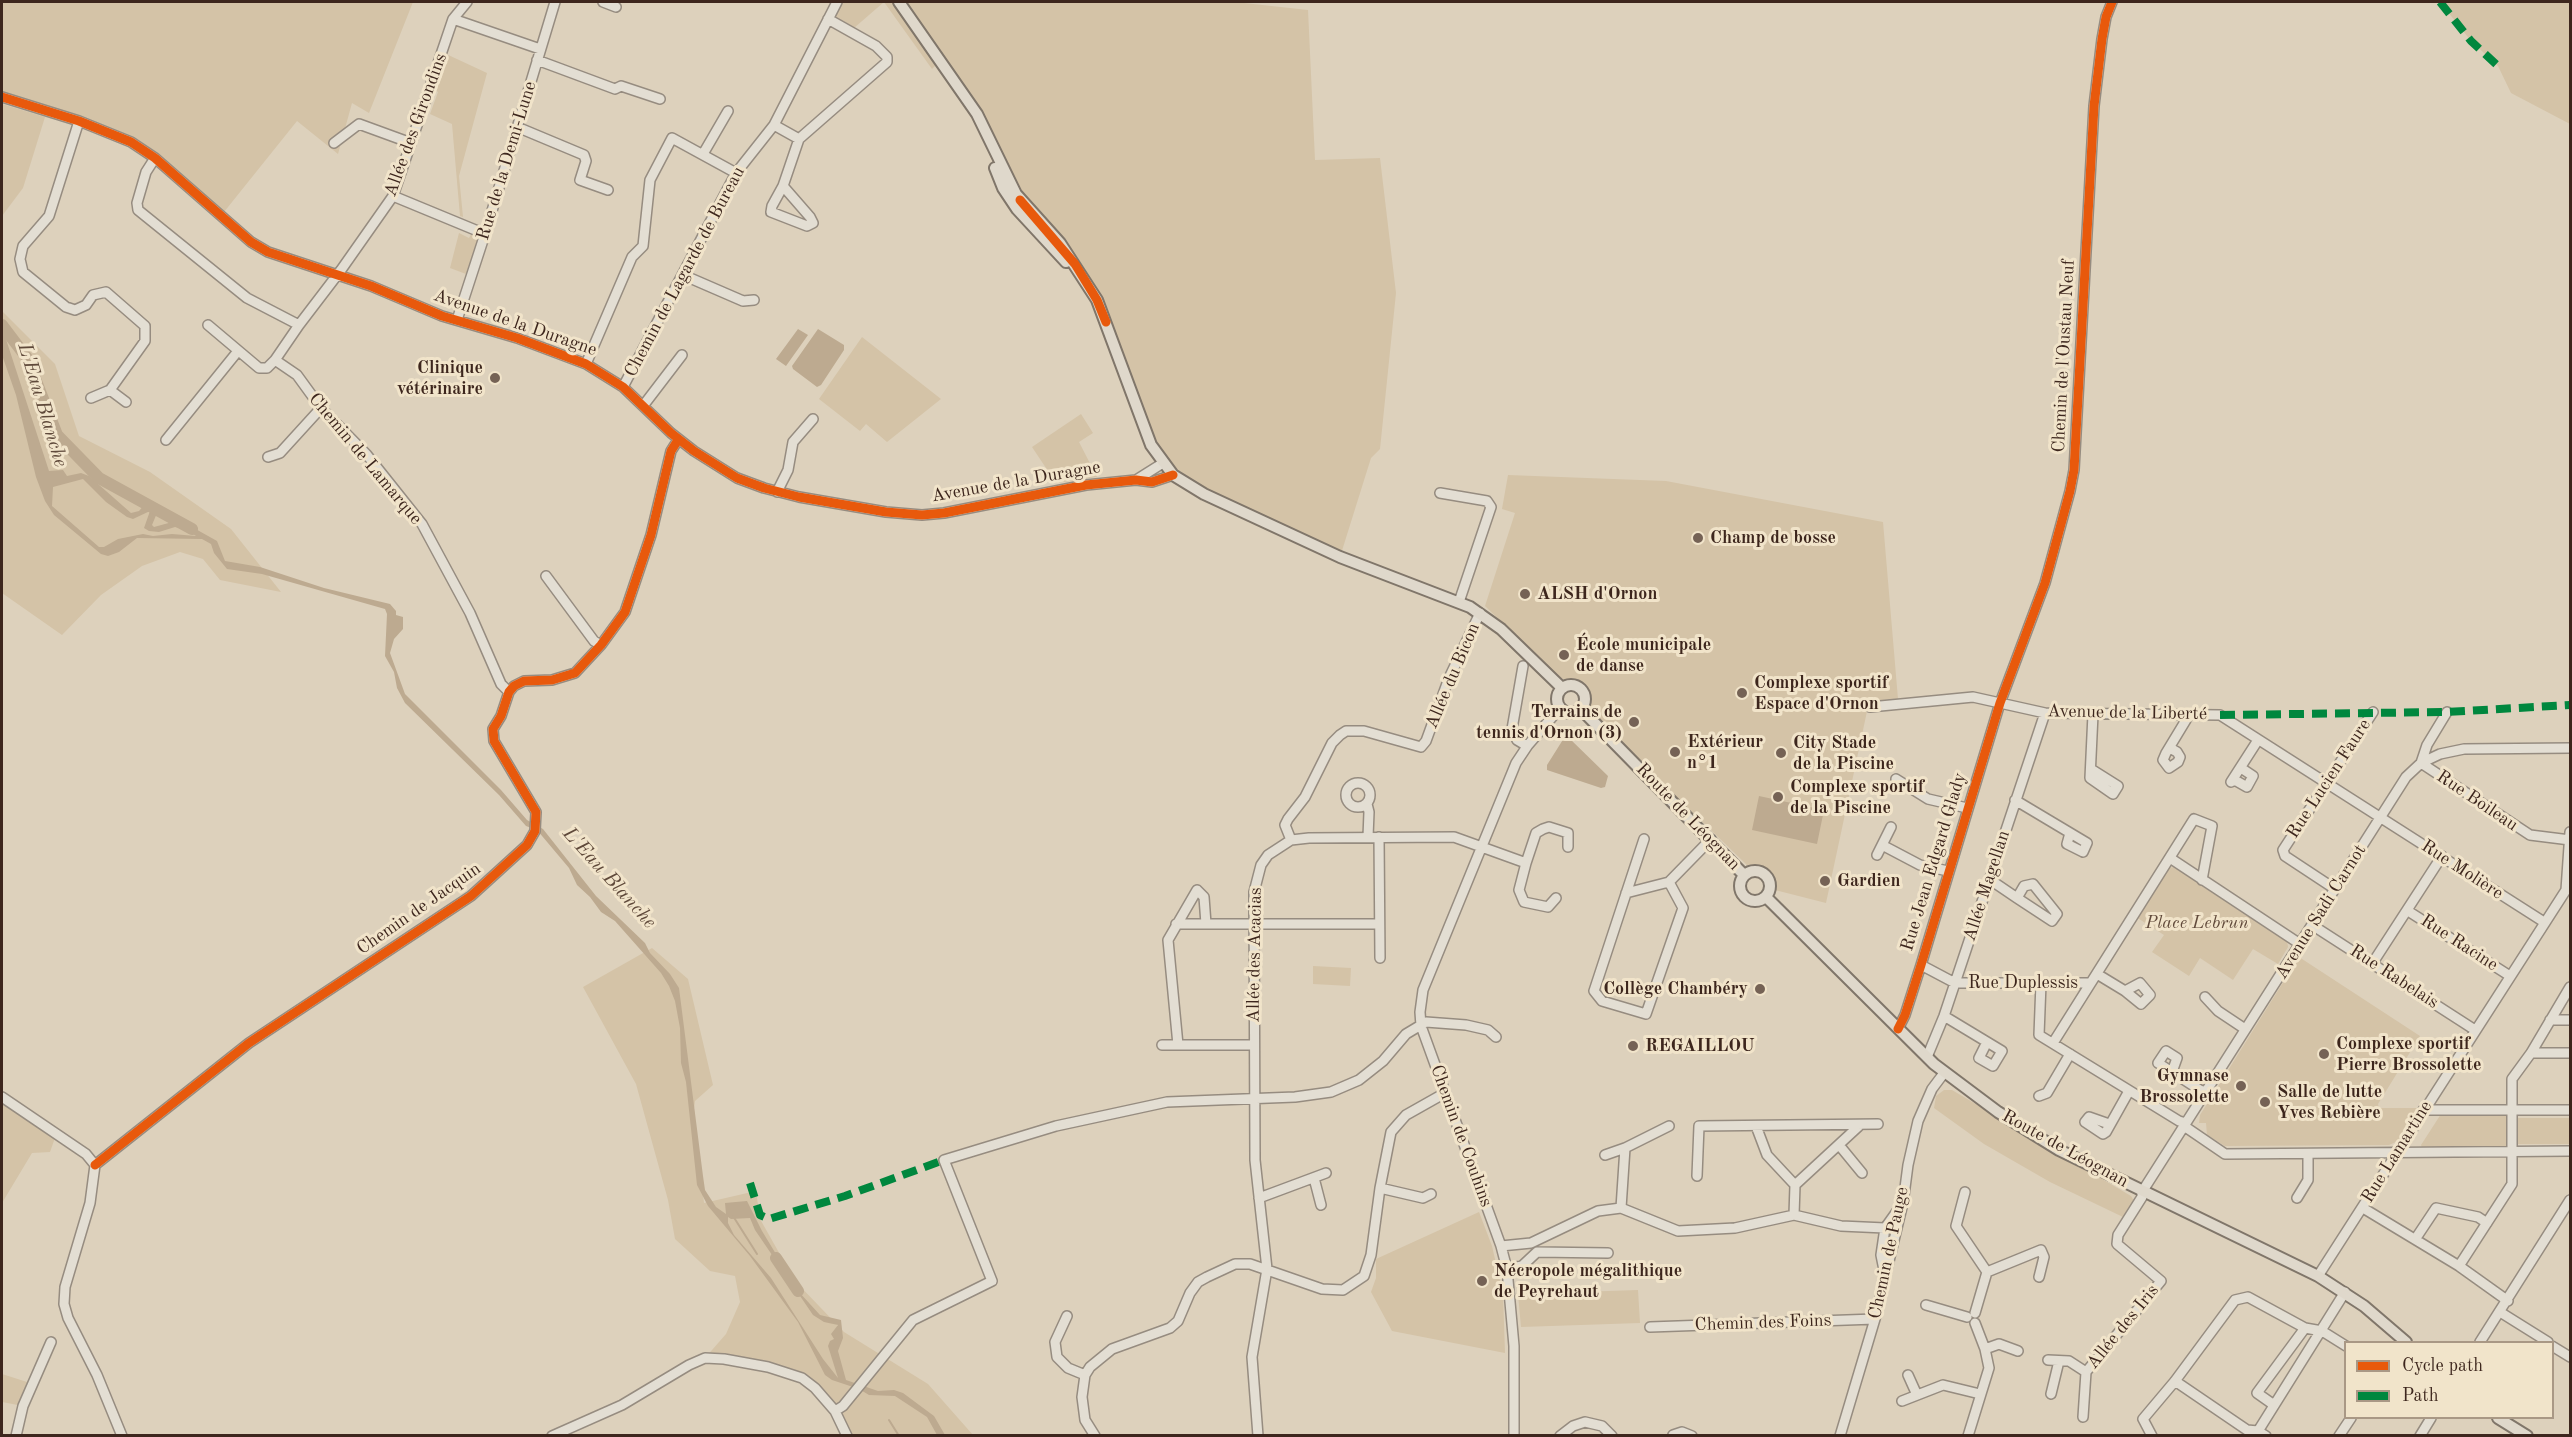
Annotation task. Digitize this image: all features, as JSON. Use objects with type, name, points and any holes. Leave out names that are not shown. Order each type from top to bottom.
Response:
[{"type":"main road","points":[[899,2],[977,114],[1016,194],[1071,258],[1097,300],[1151,445],[1173,476],[1204,494],[1331,553],[1459,602],[1480,613],[1501,629],[1562,688]]},
{"type":"main road","points":[[966,99],[983,134],[1003,188],[1017,209],[1086,286],[1106,322]]},
{"type":"main road","points":[[1576,686],[1583,692],[1585,701],[1581,709],[1570,714],[1560,708],[1557,700],[1562,688],[1576,686]]},
{"type":"main road","name":"Route de Léognan","points":[[1581,709],[1744,875]]},
{"type":"main road","points":[[1758,871],[1767,876],[1770,884],[1766,897],[1758,902],[1744,897],[1739,884],[1744,875],[1758,871]]},
{"type":"main road","name":"Route de Léognan","points":[[1766,897],[1927,1058],[1944,1073],[2027,1132],[2142,1192],[2318,1276],[2345,1292],[2405,1341]]},
{"type":"main road","points":[[2500,1419],[2527,1436]]},
{"type":"street","name":"Allée des Girondins","points":[[337,274],[393,196],[453,20],[467,2]]},
{"type":"street","name":"Rue de la Demi-Lune","points":[[457,320],[555,2]]},
{"type":"street","points":[[603,2],[616,7]]},
{"type":"street","name":"Chemin de Lagarde de Bureau","points":[[623,387],[736,173],[774,125],[837,2]]},
{"type":"street","name":"Chemin de l'Oustau Neuf","points":[[2000,703],[2045,583],[2074,470],[2094,106],[2102,39],[2106,17],[2112,2]]},
{"type":"street","points":[[783,186],[813,223],[807,226],[771,212],[771,206],[783,186],[799,139],[887,62],[887,57],[876,46],[828,19]]},
{"type":"street","points":[[453,20],[540,50]]},
{"type":"street","points":[[537,60],[615,89],[621,86],[660,99]]},
{"type":"street","name":"Avenue de la Duragne","points":[[2,97],[114,133],[155,158],[220,217],[258,247],[284,259],[337,274],[457,320],[523,340],[586,364],[623,387],[678,440],[737,478],[777,492],[886,512],[922,515],[944,513],[1086,485],[1136,480],[1152,482],[1173,476]]},
{"type":"street","points":[[703,154],[728,111]]},
{"type":"street","points":[[79,121],[49,216],[23,246],[20,259],[23,272],[66,307],[75,310],[86,306],[93,295],[106,291],[145,326],[145,341],[110,390],[91,398]]},
{"type":"street","points":[[334,142],[359,124],[411,144]]},
{"type":"street","points":[[774,125],[799,139]]},
{"type":"street","points":[[517,127],[584,155],[586,161],[580,180],[608,190]]},
{"type":"street","points":[[586,364],[632,257],[643,246],[650,180],[672,138],[736,173]]},
{"type":"street","points":[[155,158],[147,172],[137,202],[138,210],[247,298],[298,325]]},
{"type":"street","points":[[393,196],[485,234]]},
{"type":"street","points":[[208,325],[260,368],[267,368],[337,274]]},
{"type":"street","points":[[683,275],[743,301],[754,300]]},
{"type":"street","points":[[166,440],[238,351]]},
{"type":"street","points":[[643,406],[682,355]]},
{"type":"street","name":"Chemin de Lamarque","points":[[275,360],[297,375],[321,408],[367,455],[422,524],[470,613],[501,684],[509,692]]},
{"type":"street","points":[[110,390],[126,402]]},
{"type":"street","points":[[268,457],[280,453],[321,408]]},
{"type":"street","points":[[777,492],[788,470],[793,442],[813,419]]},
{"type":"street","points":[[509,692],[514,686],[524,681],[552,680],[575,673],[619,621],[629,602],[651,535],[670,451],[678,440]]},
{"type":"street","name":"Avenue de la Duragne","points":[[1136,480],[1163,463]]},
{"type":"street","points":[[1440,493],[1486,501],[1491,507],[1459,602]]},
{"type":"street","points":[[546,576],[594,641],[601,645]]},
{"type":"street","name":"Allée du Bicon","points":[[1291,840],[1285,825],[1305,797],[1332,743],[1340,735],[1346,731],[1364,731],[1421,747],[1426,741],[1449,678],[1480,613]]},
{"type":"street","points":[[1523,666],[1512,729],[1517,740],[1527,746]]},
{"type":"street","name":"Chemin de Jacquin","points":[[95,1166],[249,1043],[471,896],[518,856],[536,827],[535,809],[492,737],[493,729],[503,712],[509,692]]},
{"type":"street","name":"Avenue de la Liberté","points":[[1870,707],[1973,697],[2045,713],[2220,715]]},
{"type":"street","name":"Rue Jean Edgard Glady","points":[[1898,1029],[1905,1015],[1921,965],[2000,703]]},
{"type":"street","name":"Chemin de Couhins","points":[[1515,1436],[1514,1346],[1507,1269],[1501,1246],[1421,1026],[1423,990],[1516,763],[1527,746],[1560,708]]},
{"type":"street","name":"Rue Lucien Faure","points":[[2336,889],[2283,853],[2285,846],[2373,712]]},
{"type":"street","points":[[2421,763],[2427,745],[2447,712]]},
{"type":"street","name":"Allée Magellan","points":[[1927,1058],[1944,1016],[2045,713]]},
{"type":"street","points":[[2091,769],[2093,714]]},
{"type":"street","points":[[2170,748],[2187,715]]},
{"type":"street","name":"Rue Molière","points":[[2220,715],[2544,922]]},
{"type":"street","points":[[2241,768],[2253,776],[2247,788],[2232,781],[2258,740]]},
{"type":"street","name":"Avenue Sadi Carnot","points":[[2142,1192],[2406,777],[2421,763],[2440,754],[2464,749],[2571,747]]},
{"type":"street","name":"Rue Boileau","points":[[2421,763],[2530,836],[2570,839]]},
{"type":"street","points":[[1896,779],[1928,799],[1967,808]]},
{"type":"street","points":[[2015,800],[2070,833]]},
{"type":"street","points":[[1367,804],[1368,837]]},
{"type":"street","points":[[2053,1043],[2194,819],[2212,826],[2202,880]]},
{"type":"street","points":[[1556,898],[1548,907],[1524,902],[1519,891],[1536,833],[1549,827],[1568,833],[1568,847]]},
{"type":"street","points":[[1878,855],[1891,827]]},
{"type":"street","name":"Rue Lamartine","points":[[2318,1276],[2566,890],[2571,832]]},
{"type":"street","points":[[1379,837],[1380,958]]},
{"type":"street","points":[[1291,840],[1454,837],[1526,863]]},
{"type":"street","points":[[1644,839],[1594,991],[1602,1001],[1646,1014],[1683,908],[1670,882]]},
{"type":"street","points":[[1626,893],[1670,882],[1711,839]]},
{"type":"street","name":"Allée des Acacias","points":[[1258,1436],[1252,1357],[1267,1269],[1255,1160],[1254,892],[1262,865],[1269,855],[1291,840]]},
{"type":"street","points":[[1882,845],[1920,865],[1948,871]]},
{"type":"street","points":[[2372,963],[2442,856]]},
{"type":"street","points":[[2170,858],[2300,944]]},
{"type":"street","points":[[1989,879],[2017,898]]},
{"type":"street","points":[[1178,1045],[1168,940],[1197,890],[1204,897],[1206,924]]},
{"type":"street","name":"Rue Racine","points":[[2408,911],[2510,976]]},
{"type":"street","points":[[1176,924],[1378,924]]},
{"type":"street","name":"Rue Rabelais","points":[[2312,925],[2475,1030]]},
{"type":"street","points":[[1921,965],[1955,983]]},
{"type":"street","points":[[2097,974],[2125,991]]},
{"type":"street","name":"Rue Duplessis","points":[[1955,983],[2090,983]]},
{"type":"street","points":[[2041,983],[2039,1035],[2185,1124],[2225,1154],[2571,1151]]},
{"type":"street","points":[[2459,1266],[2512,1184],[2512,1079],[2531,1053],[2571,987]]},
{"type":"street","points":[[2205,997],[2218,1011],[2246,1029]]},
{"type":"street","points":[[1944,1016],[1987,1042]]},
{"type":"street","points":[[2550,1020],[2571,1020]]},
{"type":"street","points":[[835,1411],[843,1406],[913,1320],[992,1281],[944,1160],[1056,1126],[1167,1102],[1256,1099],[1331,1092],[1359,1080],[1383,1061],[1406,1034],[1426,1022],[1466,1025],[1488,1030],[1496,1037]]},
{"type":"street","points":[[1162,1045],[1253,1045]]},
{"type":"street","points":[[2531,1053],[2571,1053]]},
{"type":"street","points":[[2039,1096],[2048,1093],[2070,1054]]},
{"type":"street","points":[[2172,1072],[2206,1092]]},
{"type":"street","name":"Chemin de Pauge","points":[[1840,1436],[1875,1319],[1903,1203],[1908,1165],[1920,1113],[1932,1089],[1944,1073]]},
{"type":"street","points":[[2109,1124],[2129,1091]]},
{"type":"street","points":[[1095,1436],[1085,1420],[1083,1409],[1082,1387],[1090,1367],[1112,1349],[1170,1328],[1178,1321],[1190,1293],[1198,1282],[1207,1276],[1235,1264],[1250,1264],[1322,1289],[1343,1290],[1364,1276],[1371,1255],[1380,1188],[1391,1132],[1406,1115],[1445,1093]]},
{"type":"street","points":[[2,1097],[86,1154],[95,1166],[90,1203],[65,1287],[64,1304],[68,1318],[97,1376],[122,1436]]},
{"type":"street","points":[[2423,1110],[2571,1110]]},
{"type":"street","points":[[1697,1176],[1699,1126],[1878,1124]]},
{"type":"street","points":[[1794,1215],[1796,1185],[1860,1125]]},
{"type":"street","points":[[1605,1155],[1625,1148],[1669,1126]]},
{"type":"street","points":[[1756,1126],[1767,1155],[1796,1185]]},
{"type":"street","points":[[1839,1145],[1862,1173]]},
{"type":"street","points":[[1621,1208],[1625,1148]]},
{"type":"street","points":[[2297,1198],[2308,1180],[2308,1154]]},
{"type":"street","points":[[1259,1198],[1326,1173]]},
{"type":"street","points":[[1314,1178],[1322,1205]]},
{"type":"street","points":[[1380,1188],[1423,1198],[1431,1194]]},
{"type":"street","points":[[1965,1192],[1956,1226],[1987,1272]]},
{"type":"street","name":"Allée des Iris","points":[[2083,1417],[2086,1372],[2161,1281],[2117,1244],[2118,1235],[2142,1197],[2142,1192]]},
{"type":"street","points":[[2481,1341],[2571,1200]]},
{"type":"street","points":[[1885,1278],[1881,1255],[1885,1228],[1903,1203]]},
{"type":"street","points":[[1501,1246],[1531,1243],[1598,1212],[1621,1208],[1678,1231],[1735,1228],[1794,1215],[1841,1226],[1885,1228]]},
{"type":"street","points":[[2363,1208],[2459,1266],[2508,1301]]},
{"type":"street","points":[[2413,1237],[2436,1208],[2478,1217],[2487,1223]]},
{"type":"street","points":[[1968,1436],[1989,1368],[1985,1349],[1975,1323],[1970,1324],[1971,1315],[1987,1272],[2041,1250],[2044,1257],[2039,1276]]},
{"type":"street","points":[[1507,1269],[1522,1266],[1537,1252],[1608,1253]]},
{"type":"street","points":[[2175,1381],[2247,1430],[2260,1434],[2274,1405],[2345,1292]]},
{"type":"street","points":[[2150,1435],[2143,1419],[2175,1381],[2235,1300],[2248,1297],[2305,1328],[2322,1331],[2344,1345]]},
{"type":"street","points":[[1926,1305],[1971,1315]]},
{"type":"street","points":[[2500,1312],[2546,1341]]},
{"type":"street","points":[[1067,1316],[1055,1342],[1057,1357],[1068,1368],[1086,1376]]},
{"type":"street","name":"Chemin des Foins","points":[[1650,1327],[1875,1319]]},
{"type":"street","points":[[2274,1405],[2257,1393],[2305,1328]]},
{"type":"street","points":[[16,1436],[23,1406],[51,1342]]},
{"type":"street","points":[[1985,1349],[1999,1344],[2018,1351]]},
{"type":"street","points":[[2554,1347],[2571,1357]]},
{"type":"street","points":[[552,1436],[622,1405],[705,1358],[768,1367],[802,1378],[815,1388],[835,1411],[847,1436]]},
{"type":"street","points":[[2048,1360],[2069,1361],[2086,1372]]},
{"type":"street","points":[[2051,1394],[2059,1361]]},
{"type":"street","points":[[1908,1375],[1917,1395]]},
{"type":"street","points":[[1902,1401],[1942,1385],[1980,1394]]},
{"type":"street","points":[[2339,1436],[2350,1419]]},
{"type":"street","points":[[2420,1436],[2430,1419]]},
{"type":"street","points":[[1560,1436],[1573,1426],[1585,1422],[1602,1426],[1612,1436]]},
{"type":"street","points":[[1673,1435],[1682,1432],[1692,1436]]},
{"type":"green space","points":[[2,2],[413,2],[369,113],[352,103],[338,154],[297,121],[220,217],[131,142],[2,97]]},
{"type":"green space","points":[[843,2],[884,2],[854,28],[835,17]]},
{"type":"green space","points":[[884,2],[892,2],[936,65],[932,69]]},
{"type":"green space","points":[[899,2],[1235,2],[1308,10],[1315,160],[1380,158],[1396,293],[1380,449],[1371,458],[1340,557],[1204,494],[1163,463],[1086,286],[1003,188],[983,134],[970,110]]},
{"type":"green space","points":[[2440,2],[2570,2],[2570,124],[2511,93],[2498,66],[2471,41]]},
{"type":"green space","points":[[444,53],[487,73],[459,176],[463,217],[460,216],[452,124],[430,114],[438,92],[432,88]]},
{"type":"green space","points":[[2,104],[45,117],[23,188],[2,216]]},
{"type":"green space","points":[[473,231],[480,234],[466,274],[450,268],[459,233],[469,238]]},
{"type":"green space","points":[[2,311],[55,364],[79,436],[150,472],[231,529],[281,592],[220,580],[203,559],[180,552],[142,566],[101,595],[62,635],[2,593]]},
{"type":"green space","points":[[862,337],[941,399],[887,442],[866,424],[860,431],[819,399]]},
{"type":"green space","points":[[1081,414],[1093,433],[1079,442],[1097,477],[1056,483],[1032,447]]},
{"type":"green space","name":"Complexe sportif Espace d'Ornon","points":[[1508,475],[1666,481],[1883,522],[1898,699],[1869,702],[1826,903],[1775,890],[1774,877],[1764,867],[1747,865],[1589,712],[1589,700],[1585,688],[1574,679],[1566,680],[1557,676],[1485,606],[1515,513],[1502,509]]},
{"type":"green space","name":"Place Lebrun","points":[[2174,867],[2287,940],[2288,947],[2278,964],[2253,949],[2233,980],[2200,958],[2189,976],[2152,952],[2164,935],[2136,917],[2168,868]]},
{"type":"green space","points":[[652,948],[688,979],[713,1085],[695,1101],[694,1109],[704,1203],[756,1191],[760,1219],[795,1281],[844,1332],[928,1384],[973,1435],[847,1435],[835,1411],[802,1378],[705,1358],[726,1334],[740,1302],[735,1276],[710,1271],[675,1239],[668,1200],[636,1084],[583,987]]},
{"type":"green space","name":"Complexe sportif Pierre Brossolette","points":[[2299,957],[2420,1036],[2378,1104],[2379,1108],[2419,1108],[2398,1141],[2389,1145],[2225,1146],[2207,1135],[2206,1123],[2199,1123],[2200,1115]]},
{"type":"green space","points":[[1313,966],[1351,968],[1350,986],[1313,984]]},
{"type":"green space","points":[[1944,1090],[1952,1090],[2131,1196],[2134,1201],[2123,1217],[2050,1182],[1984,1144],[1934,1108],[1936,1096]]},
{"type":"green space","points":[[2,1098],[56,1135],[50,1152],[32,1153],[2,1203]]},
{"type":"green space","points":[[2441,1114],[2507,1114],[2510,1118],[2508,1147],[2422,1148],[2421,1145]]},
{"type":"green space","points":[[2515,1118],[2570,1118],[2570,1144],[2515,1144]]},
{"type":"green space","points":[[1479,1212],[1492,1246],[1503,1294],[1505,1353],[1392,1331],[1371,1292],[1376,1278],[1376,1259]]},
{"type":"green space","points":[[1638,1290],[1640,1323],[1521,1327],[1518,1294]]},
{"type":"green space","points":[[2,1374],[27,1382],[23,1406],[2,1402]]},
{"type":"shaded area","points":[[2,327],[49,471],[63,470],[67,476],[81,473],[89,476],[131,513],[139,511],[146,503],[154,506],[157,513],[152,525],[154,527],[176,521],[192,527],[217,541],[225,561],[260,567],[324,588],[390,604],[396,611],[396,615],[403,617],[403,629],[394,639],[390,653],[405,694],[501,790],[527,820],[543,829],[596,896],[645,943],[650,953],[670,974],[679,988],[705,1190],[716,1207],[726,1214],[725,1203],[747,1201],[762,1231],[799,1292],[820,1315],[841,1320],[843,1338],[838,1351],[846,1380],[878,1391],[894,1390],[903,1393],[934,1416],[945,1435],[937,1435],[927,1417],[895,1396],[869,1395],[825,1375],[798,1322],[750,1256],[708,1206],[697,1185],[686,1082],[681,1063],[680,1028],[675,1001],[669,986],[661,973],[615,921],[601,912],[577,885],[569,868],[537,830],[526,826],[499,795],[405,703],[397,688],[394,672],[385,656],[387,614],[385,609],[262,574],[227,569],[214,553],[211,544],[202,539],[137,538],[119,552],[108,556],[101,554],[54,515],[45,501],[36,477],[16,395],[2,355]],"holes":[[[83,479],[106,502],[127,517],[133,519],[150,511],[144,528],[149,531],[159,532],[175,527],[186,529],[196,536],[143,534],[118,539],[104,547],[99,547],[52,506],[53,487]],[[728,1217],[731,1219],[750,1218],[755,1230],[813,1315],[824,1322],[838,1325],[831,1334],[834,1339],[828,1346],[838,1378],[823,1359],[771,1278],[734,1235],[728,1223]]]},
{"type":"shaded area","points":[[798,329],[808,335],[786,366],[776,359]]},
{"type":"shaded area","points":[[818,329],[844,345],[844,350],[821,385],[817,387],[792,366]]},
{"type":"shaded area","points":[[1568,737],[1608,776],[1605,787],[1601,788],[1547,770],[1547,765],[1564,738]]},
{"type":"shaded area","points":[[1759,796],[1824,810],[1817,844],[1752,830]]},
{"type":"waterway","name":"L'Eau Blanche","points":[[2,325],[27,358],[57,435],[99,478],[192,529]]},
{"type":"waterway","name":"L'Eau Blanche","points":[[733,1216],[757,1254]]},
{"type":"waterway","name":"L'Eau Blanche","points":[[776,1258],[798,1291]]},
{"type":"waterway","name":"L'Eau Blanche","points":[[889,1420],[899,1436]]},
{"type":"marked path","points":[[2440,2],[2471,41],[2498,66]]},
{"type":"marked path","points":[[2220,715],[2447,712],[2570,705]]},
{"type":"marked path","points":[[750,1183],[760,1215],[769,1219],[845,1196],[944,1160]]},
{"type":"cycle path","points":[[1898,1029],[1905,1015],[1921,965],[2000,703],[2045,583],[2070,491],[2074,470],[2094,106],[2102,39],[2106,17],[2112,2]]},
{"type":"cycle path","points":[[2,97],[79,121],[131,142],[155,158],[251,242],[268,252],[371,286],[442,316],[517,338],[586,364],[623,387],[671,433],[694,451],[737,478],[764,488],[799,497],[886,512],[922,515],[944,513],[1086,485],[1136,480],[1152,482],[1173,475]]},
{"type":"cycle path","points":[[1020,200],[1075,264],[1097,300],[1106,322]]},
{"type":"cycle path","points":[[95,1165],[249,1043],[471,896],[527,845],[535,831],[536,812],[494,741],[493,729],[501,716],[509,692],[514,686],[524,681],[552,680],[575,673],[601,645],[625,612],[651,535],[671,451],[678,440]]},
{"type":"place","name":"Clinique vétérinaire","points":[[495,378]]},
{"type":"place","name":"Champ de bosse","points":[[1698,538]]},
{"type":"place","name":"ALSH d'Ornon","points":[[1525,594]]},
{"type":"place","name":"École municipale de danse","points":[[1564,655]]},
{"type":"place","name":"Complexe sportif Espace d'Ornon","points":[[1742,693]]},
{"type":"place","name":"Terrains de tennis d'Ornon (3)","points":[[1634,722]]},
{"type":"place","name":"Extérieur n°1","points":[[1675,752]]},
{"type":"place","name":"City Stade de la Piscine","points":[[1781,753]]},
{"type":"place","name":"Complexe sportif de la Piscine","points":[[1778,797]]},
{"type":"place","name":"Gardien","points":[[1825,881]]},
{"type":"place","name":"Collège Chambéry","points":[[1760,989]]},
{"type":"place","name":"REGAILLOU","points":[[1633,1046]]},
{"type":"place","name":"Complexe sportif Pierre Brossolette","points":[[2324,1054]]},
{"type":"place","name":"Gymnase Brossolette","points":[[2241,1086]]},
{"type":"place","name":"Salle de lutte Yves Rebière","points":[[2265,1102]]},
{"type":"place","name":"Nécropole mégalithique de Peyrehaut","points":[[1482,1281]]}]
